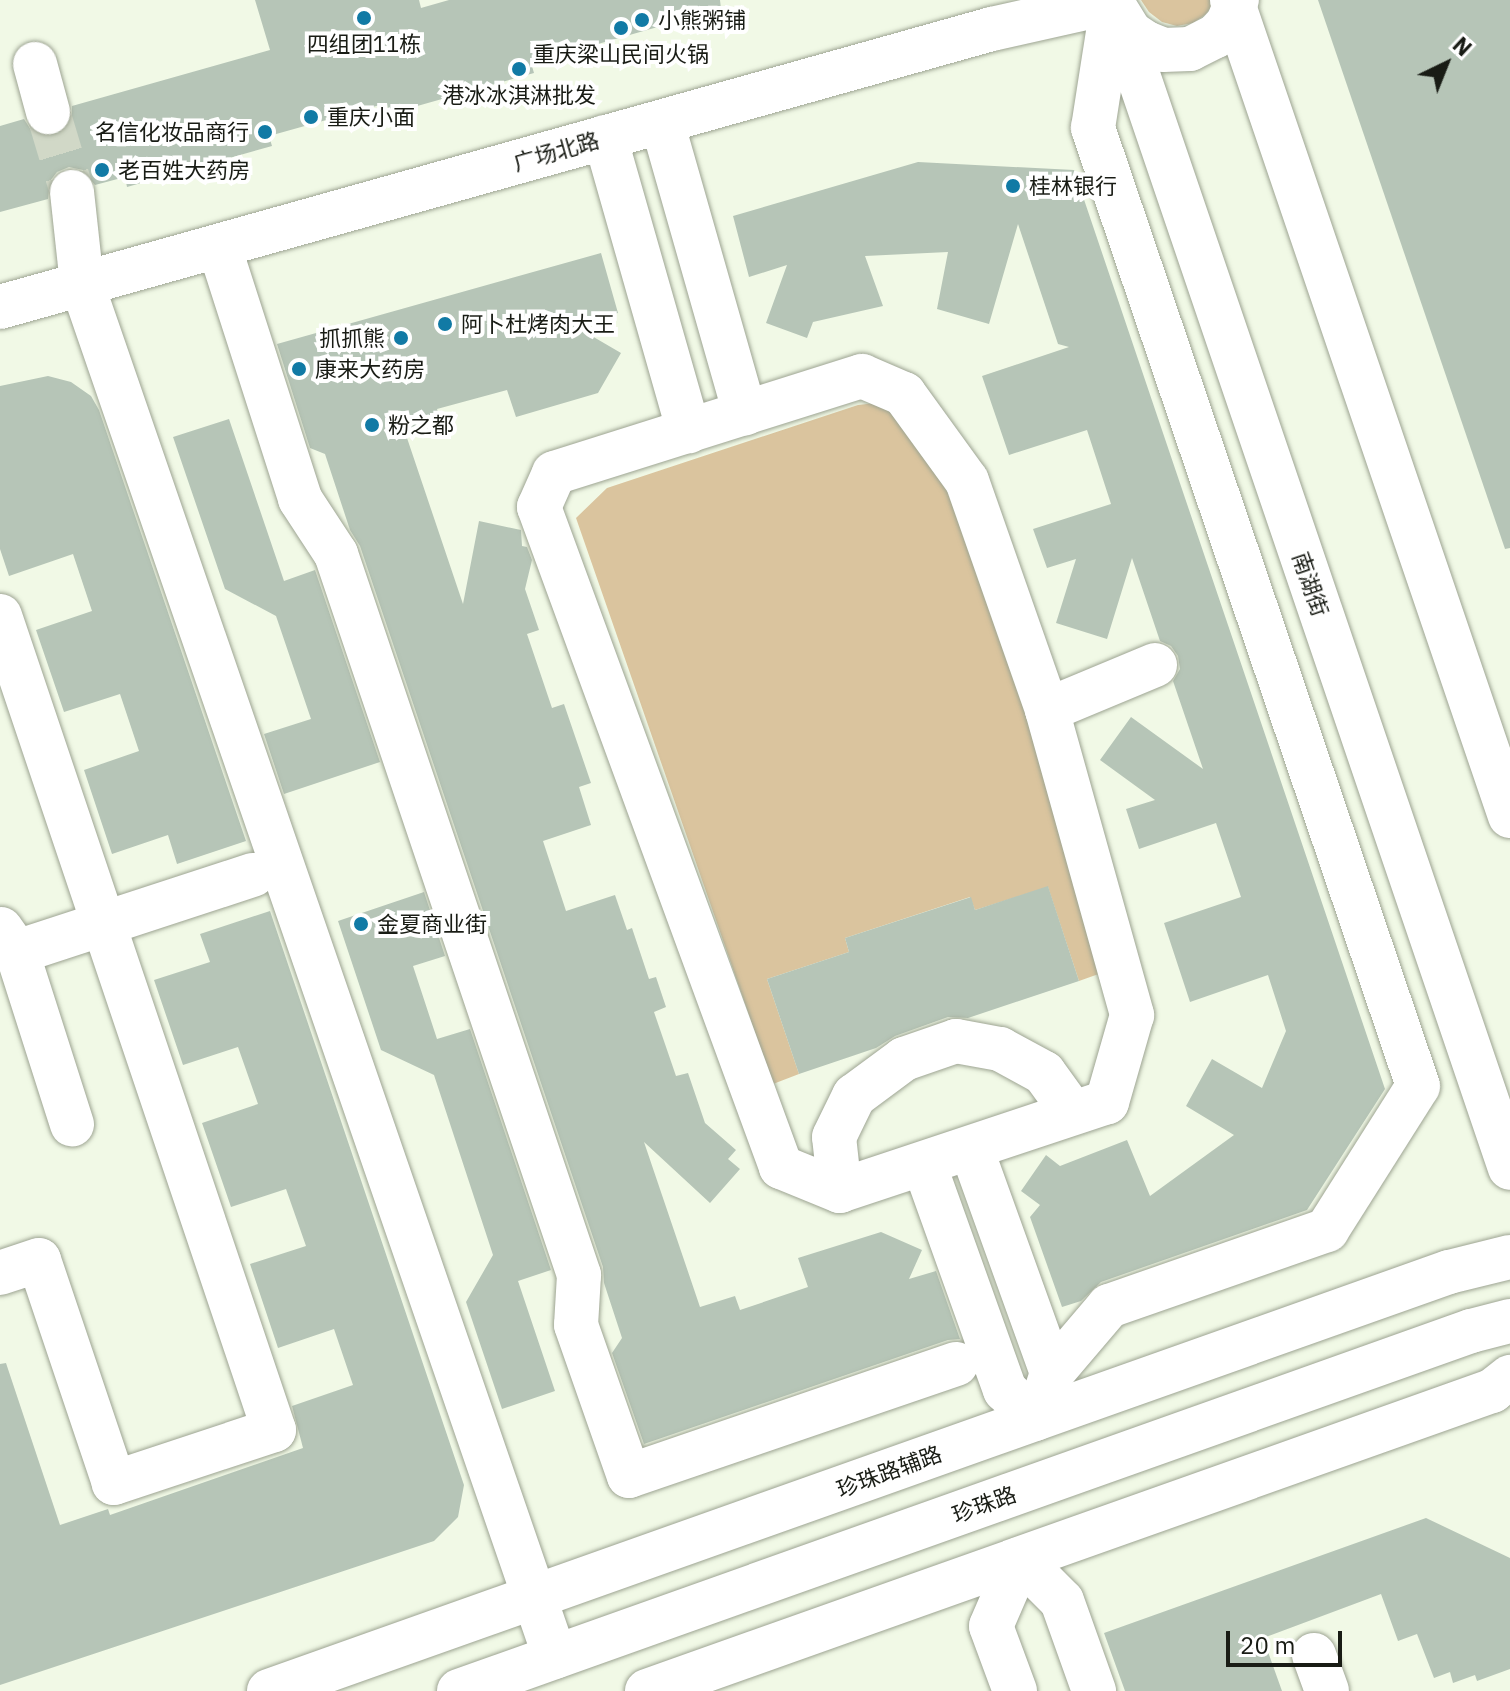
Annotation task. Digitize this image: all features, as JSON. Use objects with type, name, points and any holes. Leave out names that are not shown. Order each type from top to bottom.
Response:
[{"type":"street","points":[[1113,1],[1131,33],[1163,50],[1190,49],[1216,36],[1240,2]]},
{"type":"street","points":[[1015,1691],[991,1626],[1020,1559],[1036,1419],[1052,1373],[1109,1306],[1327,1230],[1418,1086],[1093,128],[1113,1]]},
{"type":"street","name":"广场北路","points":[[0,307],[992,29],[1113,1]]},
{"type":"street","name":"南湖街","points":[[1113,1],[1510,1168]]},
{"type":"street","points":[[1240,2],[1510,816]]},
{"type":"street","points":[[35,64],[48,112]]},
{"type":"street","points":[[662,122],[745,413]]},
{"type":"street","points":[[605,137],[689,431]]},
{"type":"street","points":[[72,192],[82,284],[555,1657]]},
{"type":"street","points":[[219,246],[300,499],[336,554],[579,1275],[576,1325],[629,1476],[956,1364]]},
{"type":"street","points":[[862,376],[904,394],[967,481],[1047,710],[1132,1015],[1107,1102],[840,1191],[781,1167],[539,507],[554,473],[745,413],[862,376]]},
{"type":"street","points":[[0,616],[274,1430],[114,1483],[39,1260],[0,1273]]},
{"type":"street","points":[[1047,710],[1155,665]]},
{"type":"street","points":[[72,1124],[9,939],[104,924],[253,875]]},
{"type":"street","points":[[840,1191],[834,1137],[854,1096],[904,1059],[956,1041],[1000,1049],[1044,1073],[1073,1113]]},
{"type":"street","points":[[971,1148],[1052,1373]]},
{"type":"street","points":[[924,1164],[1005,1390],[1036,1419]]},
{"type":"street","name":"珍珠路辅路","points":[[269,1691],[1449,1272],[1510,1257]]},
{"type":"street","name":"珍珠路","points":[[459,1691],[1471,1331],[1510,1321]]},
{"type":"street","points":[[647,1691],[1492,1391],[1510,1377]]},
{"type":"street","points":[[1086,1468],[1256,1475]]},
{"type":"street","points":[[1020,1559],[1062,1601],[1094,1691]]},
{"type":"shaded area","points":[[1141,0],[1216,0],[1206,14],[1193,23],[1177,26],[1162,22],[1149,12]]},
{"type":"shaded area","points":[[885,402],[958,507],[1032,715],[1107,971],[1079,981],[1048,887],[975,910],[970,897],[845,938],[849,952],[767,979],[799,1074],[773,1084],[576,518],[607,488],[858,405]]},
{"type":"building","points":[[255,0],[419,0],[421,8],[449,0],[720,0],[721,9],[531,63],[534,73],[389,114],[387,103],[269,136],[272,146],[127,187],[125,177],[95,185],[83,170],[69,167],[57,172],[50,181],[48,199],[0,212],[0,126],[24,119],[31,130],[41,136],[55,136],[66,129],[72,119],[72,106],[270,50]]},
{"type":"building","points":[[1318,0],[1510,0],[1510,548],[1505,549]]},
{"type":"building","points":[[918,162],[1074,170],[1385,1089],[1307,1210],[1101,1282],[1081,1301],[1062,1307],[1030,1217],[1040,1205],[1021,1191],[1046,1155],[1060,1166],[1127,1140],[1150,1196],[1234,1135],[1186,1106],[1212,1059],[1262,1088],[1286,1031],[1268,975],[1190,1002],[1164,923],[1241,897],[1216,823],[1139,849],[1126,809],[1155,800],[1100,760],[1131,717],[1203,769],[1173,681],[1180,669],[1178,656],[1171,646],[1160,641],[1132,558],[1107,639],[1056,623],[1076,559],[1047,568],[1033,529],[1111,504],[1087,430],[1009,455],[982,376],[1069,347],[1058,344],[1018,224],[989,324],[937,309],[948,252],[865,256],[883,306],[813,322],[807,338],[766,323],[787,265],[749,277],[733,216]]},
{"type":"building","points":[[601,253],[618,313],[573,325],[621,353],[598,393],[516,417],[507,390],[437,409],[442,424],[406,435],[463,604],[479,521],[521,530],[522,546],[527,547],[532,560],[525,589],[539,630],[527,634],[552,708],[564,704],[591,783],[579,787],[591,825],[543,841],[566,911],[615,895],[627,930],[632,928],[649,979],[656,977],[666,1007],[654,1012],[676,1076],[688,1073],[705,1123],[736,1150],[728,1159],[740,1169],[710,1203],[644,1142],[700,1307],[735,1296],[740,1310],[808,1287],[798,1258],[881,1232],[922,1250],[909,1279],[936,1271],[960,1339],[948,1340],[644,1444],[612,1353],[622,1338],[604,1283],[603,1267],[360,546],[350,530],[325,454],[310,448],[277,344]]},
{"type":"building","points":[[48,376],[71,382],[91,396],[99,410],[246,841],[177,864],[168,835],[112,854],[84,770],[139,751],[120,694],[64,712],[36,630],[92,611],[73,554],[9,576],[0,549],[0,386]]},
{"type":"building","points":[[229,419],[284,581],[315,570],[380,762],[284,794],[264,734],[311,719],[276,616],[225,589],[173,437]]},
{"type":"building","points":[[1048,886],[1079,981],[968,1018],[948,1017],[895,1036],[876,1048],[799,1074],[767,979],[849,952],[845,938],[971,897],[975,910]]},
{"type":"building","points":[[424,892],[445,956],[413,966],[437,1039],[470,1029],[551,1270],[518,1281],[555,1391],[502,1409],[466,1302],[493,1255],[434,1075],[381,1050],[338,921]]},
{"type":"building","points":[[270,911],[464,1485],[458,1517],[434,1541],[0,1685],[0,1364],[6,1363],[60,1525],[108,1509],[110,1515],[303,1448],[292,1406],[353,1385],[334,1329],[278,1348],[250,1264],[306,1246],[286,1189],[231,1207],[202,1123],[258,1104],[238,1047],[183,1065],[154,980],[210,962],[200,934]]},
{"type":"building","points":[[1426,1518],[1510,1558],[1510,1669],[1477,1681],[1475,1675],[1453,1683],[1450,1672],[1434,1678],[1417,1634],[1398,1641],[1381,1594],[1263,1638],[1282,1691],[1125,1691],[1104,1633]]},
{"type":"tunnel","points":[[48,112],[72,192]]},
{"type":"place","name":"四组团11栋","points":[[364,18]]},
{"type":"place","name":"小熊粥铺","points":[[642,20]]},
{"type":"place","name":"重庆梁山民间火锅","points":[[621,28]]},
{"type":"place","name":"港冰冰淇淋批发","points":[[519,69]]},
{"type":"place","name":"重庆小面","points":[[311,117]]},
{"type":"place","name":"名信化妆品商行","points":[[265,132]]},
{"type":"place","name":"老百姓大药房","points":[[102,170]]},
{"type":"place","name":"桂林银行","points":[[1013,186]]},
{"type":"place","name":"阿卜杜烤肉大王","points":[[445,324]]},
{"type":"place","name":"抓抓熊","points":[[401,338]]},
{"type":"place","name":"康来大药房","points":[[299,369]]},
{"type":"place","name":"粉之都","points":[[372,425]]},
{"type":"place","name":"金夏商业街","points":[[361,924]]}]
